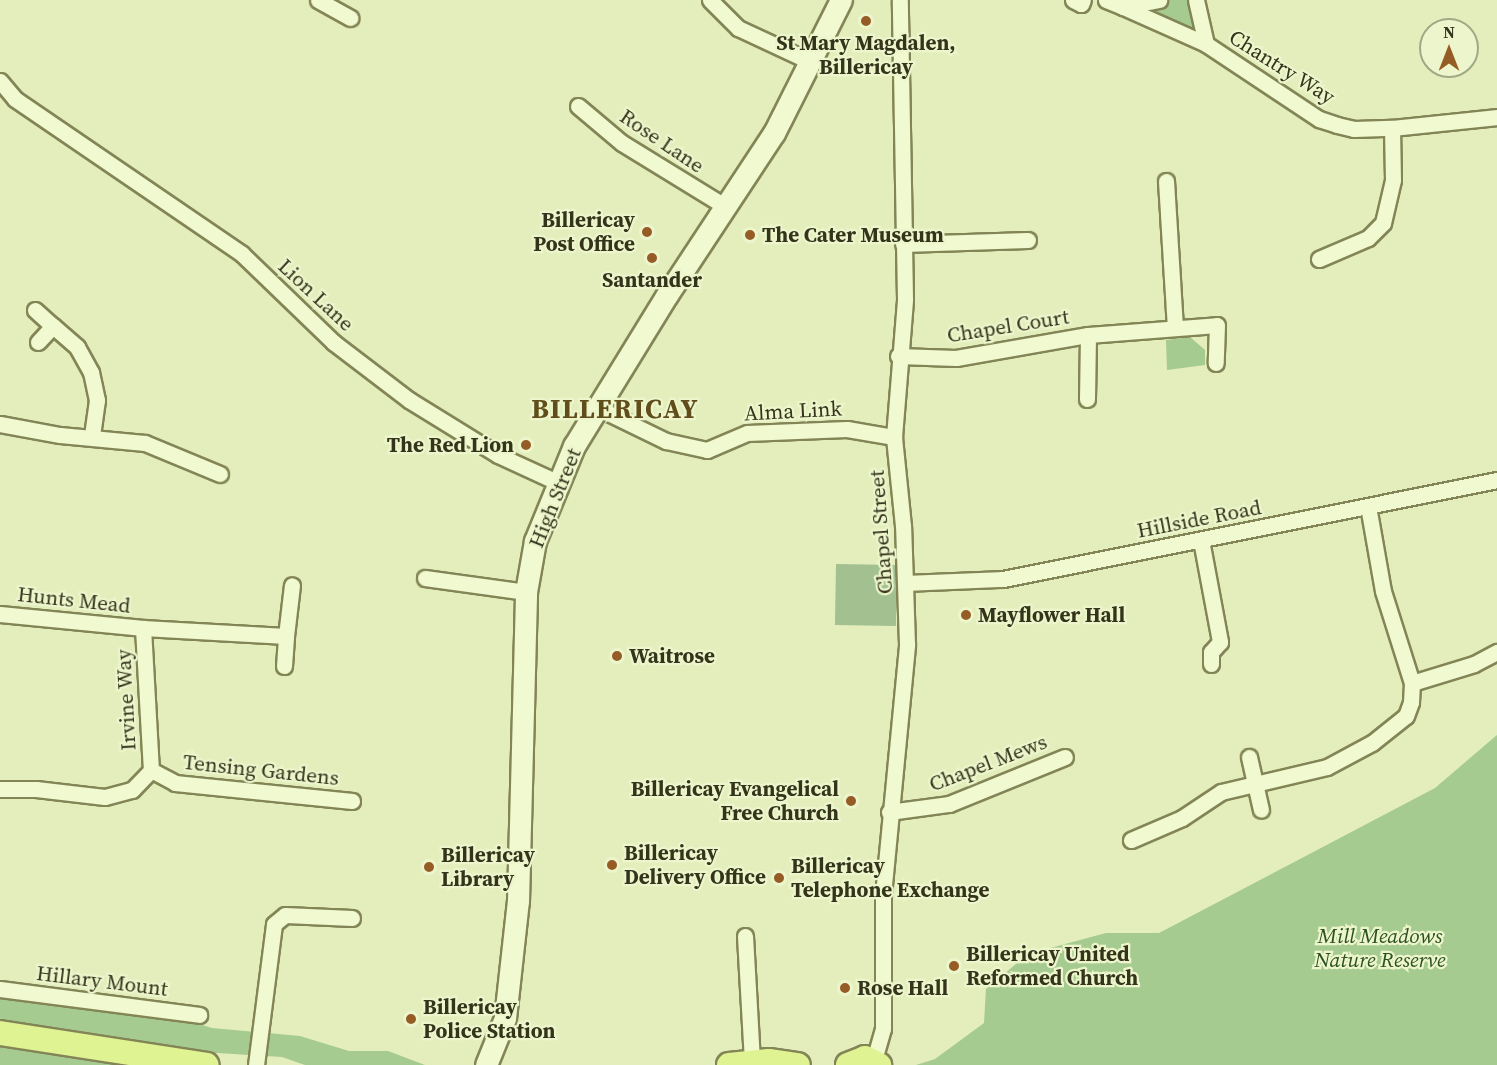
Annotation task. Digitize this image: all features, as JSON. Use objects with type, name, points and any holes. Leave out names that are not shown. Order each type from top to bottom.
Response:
[{"type":"main road","name":"High Street","points":[[486,1065],[505,1018],[520,884],[526,592],[535,541],[556,482],[598,408],[774,133],[841,0]]},
{"type":"main road","points":[[0,1033],[207,1065]]},
{"type":"main road","points":[[848,1065],[855,1059],[877,1063]]},
{"type":"main road","points":[[741,1063],[798,1065]]},
{"type":"street","points":[[318,0],[350,18]]},
{"type":"street","points":[[710,0],[738,28],[809,61]]},
{"type":"street","name":"Chapel Street","points":[[877,1063],[884,1018],[883,895],[889,812],[903,709],[906,583],[894,437],[898,356],[905,299],[900,0]]},
{"type":"street","points":[[1073,0],[1081,4],[1083,0]]},
{"type":"street","name":"Chantry Way","points":[[1106,0],[1206,44],[1319,119],[1354,129],[1392,128],[1497,117]]},
{"type":"street","points":[[1123,7],[1159,0]]},
{"type":"street","points":[[1196,0],[1206,44]]},
{"type":"street","name":"Lion Lane","points":[[0,81],[15,99],[242,254],[333,342],[409,400],[498,454],[556,482]]},
{"type":"street","name":"Rose Lane","points":[[578,106],[622,143],[726,207]]},
{"type":"street","points":[[1319,259],[1368,238],[1383,223],[1394,180],[1392,128]]},
{"type":"street","points":[[1166,181],[1175,327]]},
{"type":"street","points":[[903,243],[1028,240]]},
{"type":"street","points":[[35,310],[77,347],[91,372],[97,400],[92,437]]},
{"type":"street","name":"Chapel Court","points":[[898,356],[987,355],[1088,335],[1217,325],[1216,363]]},
{"type":"street","points":[[38,342],[53,326]]},
{"type":"street","name":"Chapel Court","points":[[1087,399],[1088,335]]},
{"type":"street","name":"Alma Link","points":[[598,408],[666,441],[713,448],[728,438],[747,433],[874,431],[894,437]]},
{"type":"street","points":[[0,424],[145,443],[220,474]]},
{"type":"street","name":"Hillside Road","points":[[906,583],[1003,579],[1497,480]]},
{"type":"street","points":[[1131,840],[1182,818],[1221,792],[1327,766],[1388,732],[1406,716],[1411,702],[1412,683],[1383,591],[1368,506]]},
{"type":"street","points":[[1201,540],[1220,642],[1211,652],[1211,664]]},
{"type":"street","points":[[425,578],[526,592]]},
{"type":"street","points":[[284,666],[292,585]]},
{"type":"street","name":"Hunts Mead","points":[[0,614],[143,628],[286,636]]},
{"type":"street","name":"Irvine Way","points":[[143,628],[151,770]]},
{"type":"street","points":[[1412,683],[1474,664],[1497,652]]},
{"type":"street","name":"Chapel Mews","points":[[889,812],[949,804],[1065,757]]},
{"type":"street","points":[[1249,757],[1261,810]]},
{"type":"street","name":"Tensing Gardens","points":[[0,789],[36,789],[105,797],[132,790],[151,770],[175,783],[352,801]]},
{"type":"street","points":[[256,1065],[274,924],[285,915],[352,918]]},
{"type":"street","points":[[741,1063],[745,936]]},
{"type":"street","name":"Hillary Mount","points":[[0,989],[199,1015]]},
{"type":"green space","points":[[1106,0],[1196,0],[1206,44]]},
{"type":"green space","points":[[1190,337],[1205,350],[1205,365],[1167,370],[1166,340]]},
{"type":"green space","points":[[836,564],[897,565],[896,626],[835,625]]},
{"type":"green space","name":"Mill Meadows Nature Reserve","points":[[1497,735],[1497,1065],[916,1065],[935,1059],[984,1023],[986,989],[1028,954],[1106,933],[1159,933],[1435,788]]},
{"type":"green space","points":[[0,989],[173,1016],[212,1028],[300,1036],[349,1051],[388,1051],[425,1065],[305,1065],[282,1057],[218,1053],[177,1059],[207,1065],[0,1065]]},
{"type":"place","name":"St Mary Magdalen, Billericay","points":[[866,21]]},
{"type":"place","name":"Billericay Post Office","points":[[647,232]]},
{"type":"place","name":"The Cater Museum","points":[[750,235]]},
{"type":"place","name":"Santander","points":[[652,258]]},
{"type":"place","name":"The Red Lion","points":[[526,445]]},
{"type":"place","name":"Mayflower Hall","points":[[966,615]]},
{"type":"place","name":"Waitrose","points":[[617,656]]},
{"type":"place","name":"Billericay Evangelical Free Church","points":[[851,801]]},
{"type":"place","name":"Billericay Delivery Office","points":[[612,865]]},
{"type":"place","name":"Billericay Library","points":[[429,867]]},
{"type":"place","name":"Billericay Telephone Exchange","points":[[779,878]]},
{"type":"place","name":"Billericay United Reformed Church","points":[[954,966]]},
{"type":"place","name":"Rose Hall","points":[[845,988]]},
{"type":"place","name":"Billericay Police Station","points":[[411,1019]]},
{"type":"district","name":"BILLERICAY","points":[[615,409]]}]
